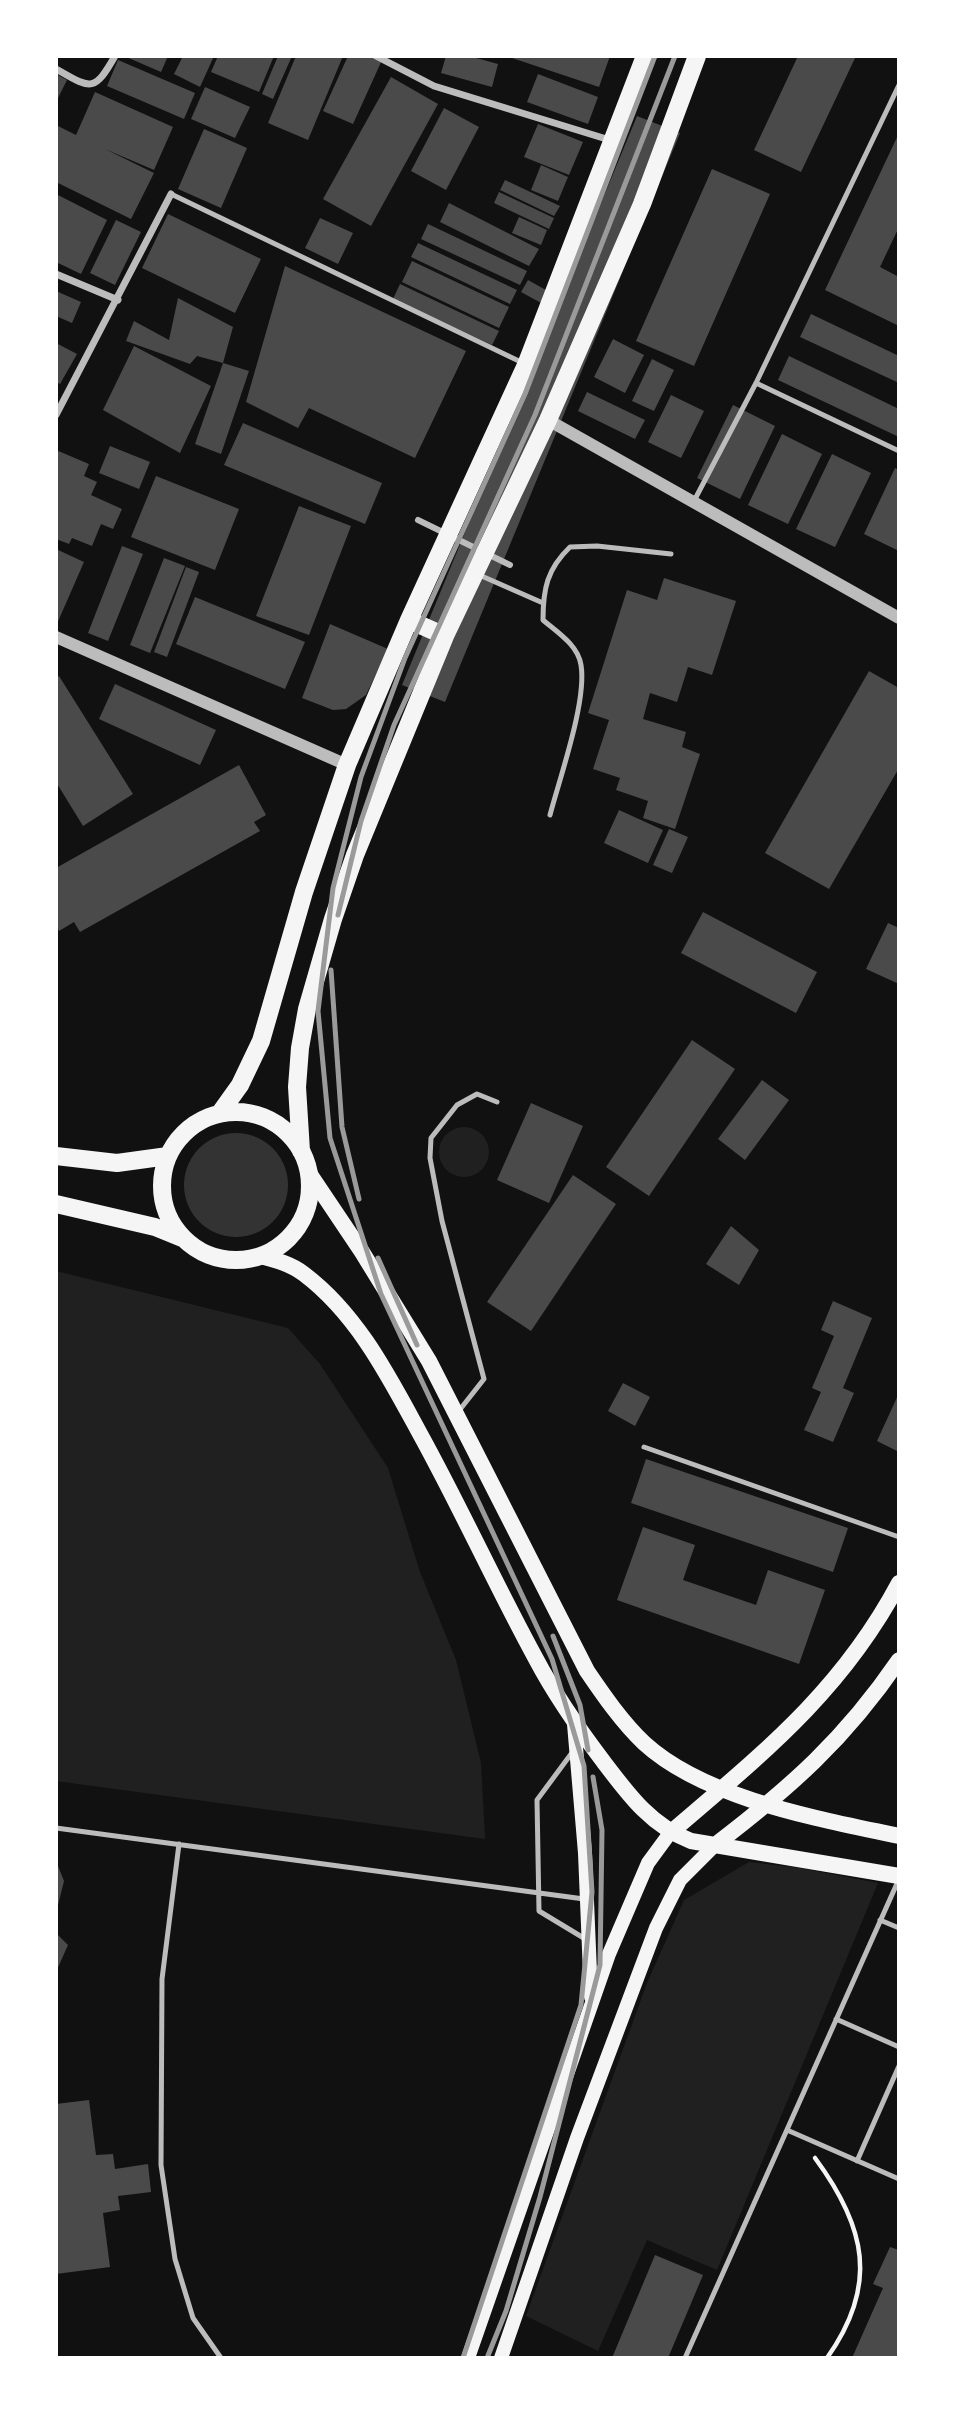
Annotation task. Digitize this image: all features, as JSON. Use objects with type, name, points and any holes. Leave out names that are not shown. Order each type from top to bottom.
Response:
[{"type":"highway","points":[[220,1113],[240,1085],[261,1041],[308,880],[347,765],[409,620],[526,365],[645,56]]},
{"type":"highway","points":[[301,1151],[299,1061],[311,996],[355,855],[445,636],[548,421],[642,204],[697,56]]},
{"type":"highway","points":[[409,620],[445,636]]},
{"type":"highway","points":[[220,1113],[253,1113],[267,1118],[287,1132],[301,1151],[309,1173],[309,1190],[300,1223],[282,1242],[260,1256],[233,1260],[219,1258],[193,1247],[171,1222],[164,1204],[162,1185],[168,1156],[185,1131],[220,1113]]},
{"type":"highway","points":[[56,1156],[117,1163],[168,1156]]},
{"type":"highway","points":[[56,1203],[155,1227],[183,1238]]},
{"type":"main road","points":[[309,1173],[402,1315],[456,1414],[563,1626],[601,1693],[644,1743],[676,1766],[722,1788],[899,1836]]},
{"type":"main road","points":[[260,1256],[283,1262],[324,1290],[372,1350],[443,1475],[537,1662],[574,1724],[631,1798],[670,1833],[715,1845],[899,1877]]},
{"type":"main road","points":[[467,2358],[591,2005],[648,1863],[670,1833],[821,1698],[864,1644],[899,1583]]},
{"type":"main road","points":[[501,2358],[577,2138],[656,1928],[680,1880],[715,1845],[770,1803],[850,1727],[899,1660]]},
{"type":"main road","points":[[574,1724],[587,1899],[591,2005]]},
{"type":"street","points":[[56,69],[83,85],[95,85],[101,81],[115,56]]},
{"type":"street","points":[[376,56],[433,86],[614,141]]},
{"type":"street","points":[[56,415],[172,194]]},
{"type":"street","points":[[56,274],[118,300]]},
{"type":"street","points":[[548,421],[899,618]]},
{"type":"street","points":[[418,520],[510,565]]},
{"type":"street","points":[[56,637],[347,765]]},
{"type":"lane","points":[[694,501],[756,383],[899,85]]},
{"type":"lane","points":[[172,194],[526,365]]},
{"type":"lane","points":[[756,383],[899,451]]},
{"type":"lane","points":[[550,815],[580,692],[581,663],[571,643],[543,620],[543,588],[556,561],[570,547],[597,546],[671,554]]},
{"type":"lane","points":[[474,572],[543,603]]},
{"type":"lane","points":[[456,1414],[484,1379],[442,1221],[430,1158],[431,1138],[457,1105],[477,1094],[497,1102]]},
{"type":"lane","points":[[644,1447],[899,1537]]},
{"type":"lane","points":[[576,1747],[537,1800],[539,1911],[589,1942]]},
{"type":"lane","points":[[56,1828],[587,1899]]},
{"type":"lane","points":[[179,1844],[162,1979],[161,2165],[175,2259],[189,2306],[193,2318],[221,2358]]},
{"type":"lane","points":[[685,2358],[899,1877]]},
{"type":"lane","points":[[880,1920],[899,1928]]},
{"type":"lane","points":[[836,2019],[899,2047]]},
{"type":"lane","points":[[857,2161],[899,2066]]},
{"type":"lane","points":[[787,2130],[899,2179]]},
{"type":"path","points":[[787,2130],[809,2150],[838,2190],[849,2212],[861,2260],[858,2296],[840,2340],[827,2358]]},
{"type":"shaded area","points":[[464,1127],[482,1134],[489,1152],[482,1170],[464,1177],[446,1170],[439,1152],[446,1134]]},
{"type":"shaded area","points":[[236,1133],[256,1137],[273,1148],[284,1165],[288,1185],[284,1205],[273,1222],[256,1233],[236,1237],[216,1233],[199,1222],[188,1205],[184,1185],[188,1165],[199,1148],[216,1137]]},
{"type":"shaded area","points":[[56,1271],[288,1328],[320,1364],[388,1468],[420,1572],[456,1660],[481,1763],[485,1839],[56,1781]]},
{"type":"shaded area","points":[[749,1862],[800,1868],[878,1883],[717,2270],[647,2240],[598,2351],[526,2316],[647,1983],[684,1900]]},
{"type":"building","points":[[124,56],[168,56],[161,72]]},
{"type":"building","points":[[183,56],[214,56],[200,87],[174,74]]},
{"type":"building","points":[[218,56],[274,56],[259,92],[211,72]]},
{"type":"building","points":[[278,56],[292,56],[273,99],[262,94]]},
{"type":"building","points":[[296,56],[343,56],[308,140],[268,123]]},
{"type":"building","points":[[348,56],[374,56],[382,60],[353,124],[323,111]]},
{"type":"building","points":[[446,56],[469,56],[498,64],[492,87],[441,73]]},
{"type":"building","points":[[506,56],[610,56],[599,87]]},
{"type":"building","points":[[798,56],[856,56],[801,172],[754,150]]},
{"type":"building","points":[[118,60],[195,93],[184,119],[107,86]]},
{"type":"building","points":[[56,74],[67,80],[56,102]]},
{"type":"building","points":[[538,74],[598,97],[588,124],[527,102]]},
{"type":"building","points":[[391,77],[438,104],[371,226],[323,199]]},
{"type":"building","points":[[205,87],[250,107],[235,138],[191,119]]},
{"type":"building","points":[[95,92],[173,127],[154,170],[105,149],[154,173],[131,219],[56,182],[56,125],[76,135]]},
{"type":"building","points":[[444,108],[479,127],[446,190],[411,171]]},
{"type":"building","points":[[637,116],[680,133],[445,702],[402,685]]},
{"type":"building","points":[[538,124],[583,142],[569,175],[524,157]]},
{"type":"building","points":[[204,129],[247,148],[221,208],[178,189]]},
{"type":"building","points":[[899,133],[899,227],[880,267],[899,277],[899,326],[825,290]]},
{"type":"building","points":[[541,165],[568,177],[558,201],[531,190]]},
{"type":"building","points":[[712,169],[770,194],[694,366],[636,341]]},
{"type":"building","points":[[505,180],[560,206],[554,216],[500,190]]},
{"type":"building","points":[[499,192],[554,218],[549,229],[494,203]]},
{"type":"building","points":[[56,194],[107,220],[81,274],[56,262]]},
{"type":"building","points":[[449,203],[539,249],[529,266],[440,222]]},
{"type":"building","points":[[168,214],[261,259],[235,313],[142,268]]},
{"type":"building","points":[[519,217],[547,230],[541,245],[512,233]]},
{"type":"building","points":[[320,218],[353,233],[338,264],[305,248]]},
{"type":"building","points":[[116,220],[141,232],[115,285],[90,273]]},
{"type":"building","points":[[428,224],[527,271],[520,285],[421,239]]},
{"type":"building","points":[[418,243],[517,290],[510,304],[411,257]]},
{"type":"building","points":[[412,261],[509,307],[499,328],[402,282]]},
{"type":"building","points":[[285,266],[466,351],[415,458],[309,408],[298,428],[246,402]]},
{"type":"building","points":[[528,280],[546,290],[543,304],[521,292]]},
{"type":"building","points":[[400,284],[499,331],[492,345],[393,299]]},
{"type":"building","points":[[56,291],[81,302],[72,323],[56,316]]},
{"type":"building","points":[[178,298],[233,327],[223,363],[197,356],[190,364],[126,341],[134,321],[169,340]]},
{"type":"building","points":[[811,314],[899,356],[899,383],[800,337]]},
{"type":"building","points":[[613,339],[644,355],[625,393],[594,377]]},
{"type":"building","points":[[56,343],[77,354],[60,384],[56,382]]},
{"type":"building","points":[[134,346],[211,386],[180,453],[103,410]]},
{"type":"building","points":[[789,356],[899,409],[899,437],[778,380]]},
{"type":"building","points":[[652,359],[674,370],[654,411],[632,401]]},
{"type":"building","points":[[223,363],[249,371],[221,454],[195,444]]},
{"type":"building","points":[[587,392],[645,420],[635,439],[578,411]]},
{"type":"building","points":[[671,395],[704,411],[681,458],[648,442]]},
{"type":"building","points":[[733,405],[775,426],[740,499],[697,478]]},
{"type":"building","points":[[243,423],[382,483],[365,524],[224,465]]},
{"type":"building","points":[[782,434],[822,454],[788,524],[748,505]]},
{"type":"building","points":[[110,446],[150,462],[139,489],[99,473]]},
{"type":"building","points":[[56,450],[89,464],[84,476],[97,482],[91,495],[122,509],[113,529],[101,524],[92,546],[72,538],[69,544],[56,539]]},
{"type":"building","points":[[832,454],[871,473],[835,547],[796,529]]},
{"type":"building","points":[[895,468],[899,470],[899,551],[864,534]]},
{"type":"building","points":[[156,476],[239,509],[215,570],[131,537]]},
{"type":"building","points":[[299,506],[351,526],[309,635],[256,616]]},
{"type":"building","points":[[122,546],[143,554],[108,641],[88,633]]},
{"type":"building","points":[[56,549],[84,562],[56,626]]},
{"type":"building","points":[[164,558],[185,566],[150,653],[130,645]]},
{"type":"building","points":[[186,567],[199,572],[167,657],[154,652]]},
{"type":"building","points":[[664,578],[736,601],[712,675],[688,667],[677,702],[650,693],[643,719],[686,732],[682,747],[700,754],[675,829],[643,818],[648,801],[616,790],[620,778],[593,769],[609,720],[588,713],[627,590],[657,600]]},
{"type":"building","points":[[195,597],[305,642],[285,689],[176,644]]},
{"type":"building","points":[[330,624],[388,649],[366,695],[346,709],[333,710],[302,698]]},
{"type":"building","points":[[869,671],[899,688],[899,768],[829,889],[765,853]]},
{"type":"building","points":[[59,676],[133,794],[83,826],[56,782],[56,678]]},
{"type":"building","points":[[115,684],[216,730],[200,765],[99,719]]},
{"type":"building","points":[[239,765],[266,815],[254,822],[260,831],[80,932],[74,922],[59,931],[56,925],[56,868]]},
{"type":"building","points":[[619,810],[663,830],[648,863],[604,843]]},
{"type":"building","points":[[669,829],[688,837],[672,873],[653,865]]},
{"type":"building","points":[[703,912],[817,972],[796,1013],[681,953]]},
{"type":"building","points":[[888,923],[899,928],[899,984],[866,969]]},
{"type":"building","points":[[692,1040],[735,1069],[649,1196],[606,1167]]},
{"type":"building","points":[[762,1080],[789,1100],[745,1160],[718,1139]]},
{"type":"building","points":[[531,1103],[583,1126],[549,1203],[497,1180]]},
{"type":"building","points":[[573,1175],[616,1204],[531,1331],[487,1302]]},
{"type":"building","points":[[731,1226],[759,1250],[739,1285],[706,1264]]},
{"type":"building","points":[[833,1301],[872,1318],[843,1388],[854,1393],[833,1442],[804,1430],[821,1392],[812,1388],[834,1336],[821,1330]]},
{"type":"building","points":[[623,1383],[650,1397],[635,1426],[608,1411]]},
{"type":"building","points":[[899,1393],[899,1452],[877,1441]]},
{"type":"building","points":[[646,1459],[848,1528],[833,1572],[631,1503]]},
{"type":"building","points":[[643,1527],[695,1545],[683,1580],[756,1605],[768,1570],[825,1590],[799,1664],[617,1600]]},
{"type":"building","points":[[56,1861],[64,1881],[57,1909],[56,1909]]},
{"type":"building","points":[[56,1933],[68,1945],[56,1972]]},
{"type":"building","points":[[89,2100],[96,2155],[113,2154],[115,2169],[148,2164],[151,2192],[118,2196],[120,2210],[103,2213],[110,2267],[56,2274],[56,2104]]},
{"type":"building","points":[[890,2247],[899,2250],[899,2358],[852,2358],[883,2288],[873,2284]]},
{"type":"building","points":[[655,2255],[703,2275],[668,2358],[612,2358]]},
{"type":"railway","points":[[463,2358],[581,2005],[592,1892],[584,1766],[552,1659],[381,1294],[330,1138],[318,1011],[333,888],[361,777],[405,658],[525,394],[655,56]]},
{"type":"railway","points":[[338,915],[361,821],[394,725],[535,415],[675,56]]},
{"type":"railway","points":[[331,970],[342,1127],[359,1199]]},
{"type":"railway","points":[[378,1258],[417,1345]]},
{"type":"railway","points":[[553,1636],[580,1705],[588,1750]]},
{"type":"railway","points":[[487,2358],[506,2311],[540,2197],[600,1965],[602,1830],[593,1777]]}]
